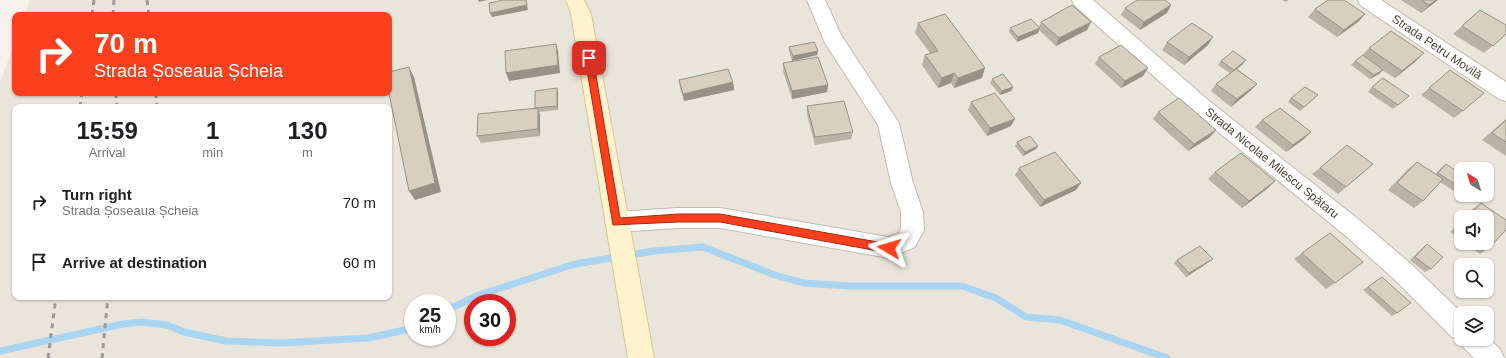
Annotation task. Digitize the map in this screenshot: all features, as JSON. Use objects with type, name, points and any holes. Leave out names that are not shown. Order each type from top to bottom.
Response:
[{"type":"main road","points":[[575,0],[581,14],[641,358]]},
{"type":"street","points":[[618,230],[678,218],[720,218],[889,248],[907,240],[913,230],[912,212],[902,183],[888,123],[832,38],[816,0]]},
{"type":"street","name":"Strada Nicolae Milescu Spătaru","points":[[1081,0],[1202,106],[1355,230],[1404,272],[1454,322]]},
{"type":"street","name":"Strada Petru Movilă","points":[[1368,0],[1506,93]]},
{"type":"street","points":[[1479,346],[1491,358]]},
{"type":"shaded area","points":[[30,0],[1506,0],[1506,358],[0,358],[0,81],[12,51],[12,96],[392,96],[392,12],[25,12]]},
{"type":"building","points":[[504,0],[526,0],[527,5],[490,13],[489,3]]},
{"type":"building","points":[[1137,0],[1165,0],[1171,5],[1144,22],[1125,8]]},
{"type":"building","points":[[1328,0],[1344,0],[1365,14],[1344,30],[1315,9]]},
{"type":"building","points":[[1421,0],[1436,0],[1429,5]]},
{"type":"building","points":[[1072,5],[1091,22],[1059,38],[1041,22]]},
{"type":"building","points":[[1480,10],[1506,25],[1506,34],[1493,46],[1462,26]]},
{"type":"building","points":[[945,14],[985,68],[958,78],[954,73],[942,78],[925,55],[938,51],[918,23]]},
{"type":"building","points":[[1031,19],[1040,28],[1018,37],[1010,28]]},
{"type":"building","points":[[1192,23],[1213,37],[1189,57],[1167,42]]},
{"type":"building","points":[[1391,31],[1424,53],[1402,71],[1369,48]]},
{"type":"building","points":[[814,42],[818,51],[793,56],[789,47]]},
{"type":"building","points":[[556,44],[558,65],[506,73],[505,51]]},
{"type":"building","points":[[1121,45],[1148,68],[1125,81],[1099,57]]},
{"type":"building","points":[[1233,51],[1246,60],[1234,70],[1221,61]]},
{"type":"building","points":[[1363,55],[1383,70],[1374,75],[1355,61]]},
{"type":"building","points":[[818,57],[828,85],[792,91],[783,63]]},
{"type":"building","points":[[409,67],[435,183],[409,191],[390,96],[392,96],[392,71]]},
{"type":"building","points":[[728,69],[733,82],[683,94],[679,80]]},
{"type":"building","points":[[1236,69],[1257,84],[1237,99],[1216,84]]},
{"type":"building","points":[[1450,70],[1484,93],[1463,111],[1429,88]]},
{"type":"building","points":[[1003,74],[1013,87],[1002,91],[992,79]]},
{"type":"building","points":[[1383,78],[1409,96],[1398,105],[1372,87]]},
{"type":"building","points":[[1305,87],[1318,95],[1304,107],[1291,98]]},
{"type":"building","points":[[557,88],[557,106],[535,108],[535,91]]},
{"type":"building","points":[[995,93],[1015,119],[990,128],[971,102]]},
{"type":"building","points":[[1179,98],[1216,130],[1194,144],[1158,112]]},
{"type":"building","points":[[844,101],[853,132],[815,137],[807,106]]},
{"type":"building","points":[[538,108],[538,129],[477,136],[478,114]]},
{"type":"building","points":[[1280,108],[1311,132],[1293,145],[1262,120]]},
{"type":"building","points":[[1506,120],[1506,142],[1492,133]]},
{"type":"building","points":[[1030,136],[1038,146],[1025,152],[1017,142]]},
{"type":"building","points":[[1347,145],[1373,164],[1346,187],[1320,168]]},
{"type":"building","points":[[1055,152],[1081,183],[1044,200],[1019,168]]},
{"type":"building","points":[[1241,153],[1275,181],[1249,201],[1215,172]]},
{"type":"building","points":[[1417,162],[1443,179],[1423,201],[1397,183]]},
{"type":"building","points":[[1446,164],[1454,169],[1454,183],[1438,173]]},
{"type":"building","points":[[1481,203],[1491,210],[1474,210]]},
{"type":"building","points":[[1494,212],[1506,220],[1506,230],[1494,243]]},
{"type":"building","points":[[1330,233],[1363,262],[1335,283],[1302,253]]},
{"type":"building","points":[[1427,244],[1443,257],[1431,269],[1415,257]]},
{"type":"building","points":[[1200,246],[1213,259],[1189,273],[1177,260]]},
{"type":"building","points":[[1382,277],[1411,303],[1397,313],[1368,287]]},
{"type":"waterway","points":[[456,306],[479,295],[575,264],[654,251],[703,247],[775,275],[804,283],[848,286],[962,286],[996,298],[1026,317],[1060,320],[1167,358]]},
{"type":"waterway","points":[[0,351],[123,324],[142,322],[167,325],[184,332],[226,341],[280,343],[368,338],[404,330]]},
{"type":"railway","points":[[92,12],[94,0]]},
{"type":"railway","points":[[113,12],[114,0]]},
{"type":"railway","points":[[147,0],[149,12]]},
{"type":"railway","points":[[80,104],[82,96]]},
{"type":"railway","points":[[116,96],[117,104]]},
{"type":"railway","points":[[156,96],[157,104]]},
{"type":"railway","points":[[48,358],[56,300]]},
{"type":"railway","points":[[102,358],[108,300]]},
{"type":"route","points":[[589,58],[616,222],[678,218],[720,218],[889,248]]}]
